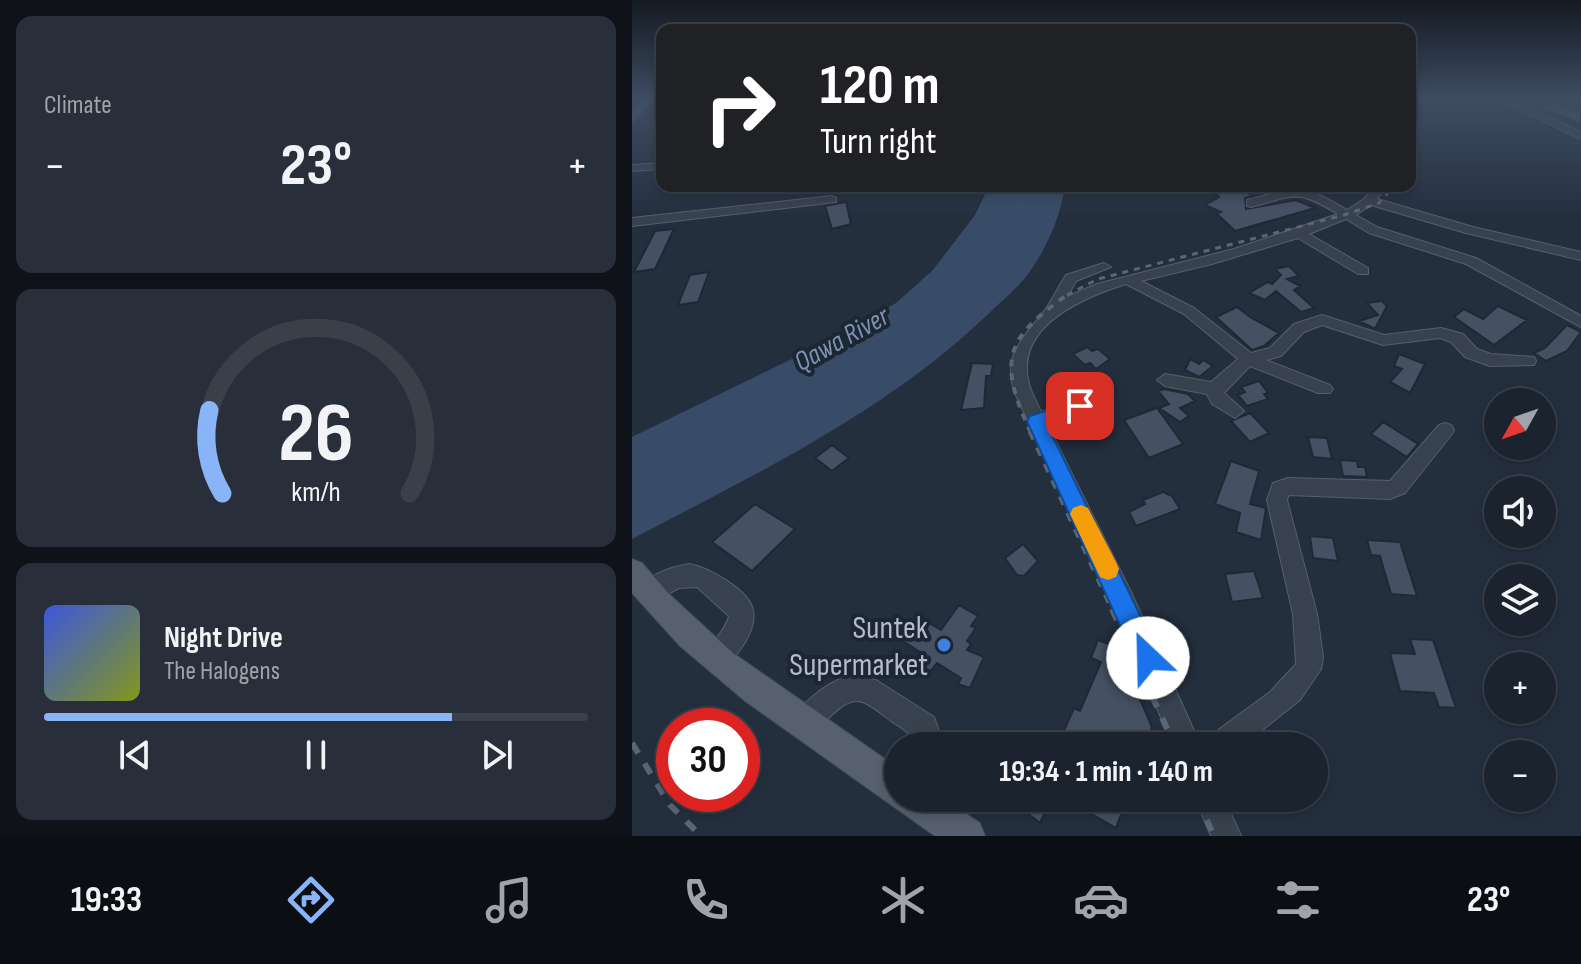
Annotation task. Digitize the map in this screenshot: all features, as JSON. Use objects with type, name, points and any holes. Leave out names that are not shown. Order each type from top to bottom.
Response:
[{"type":"main road","points":[[640,582],[682,631],[716,659],[804,725],[884,779]]},
{"type":"main road","points":[[932,812],[967,836]]},
{"type":"street","points":[[632,168],[656,166]]},
{"type":"street","points":[[1251,203],[1300,192]]},
{"type":"street","points":[[1307,192],[1344,215],[1394,239],[1471,261],[1581,322]]},
{"type":"street","points":[[1050,313],[1086,293],[1299,233],[1344,215],[1375,193],[1470,230],[1581,256]]},
{"type":"street","points":[[632,222],[832,200]]},
{"type":"street","points":[[1299,233],[1363,271]]},
{"type":"street","points":[[1104,267],[1071,278],[1050,313],[1032,334],[1019,360],[1018,377],[1036,421],[1123,600],[1181,732]]},
{"type":"street","points":[[1131,281],[1189,311],[1248,359],[1324,389]]},
{"type":"street","points":[[1235,411],[1218,399],[1215,392],[1220,385],[1248,359],[1275,352],[1299,328],[1322,320],[1383,340],[1441,333],[1457,338],[1471,353],[1490,360],[1528,361]]},
{"type":"street","points":[[1165,380],[1207,389],[1220,385]]},
{"type":"street","points":[[1036,421],[1080,406]]},
{"type":"street","points":[[1237,732],[1293,687],[1310,667],[1311,641],[1277,500],[1280,489],[1288,486],[1390,490],[1398,487],[1445,430]]},
{"type":"street","points":[[640,582],[666,580],[685,573],[701,575],[742,612],[737,634],[716,659]]},
{"type":"street","points":[[804,725],[828,701],[849,688],[867,689],[924,727],[926,732]]},
{"type":"street","points":[[1215,812],[1226,836]]},
{"type":"water","name":"Qawa River","points":[[986,192],[1064,192],[1047,243],[1028,274],[946,351],[861,413],[816,440],[632,539],[632,437],[841,335],[896,303],[933,270],[975,215]]},
{"type":"building","points":[[1246,192],[1252,196],[1245,198],[1246,209],[1296,200],[1315,208],[1235,231],[1217,214],[1221,212],[1205,205],[1219,197],[1216,194]]},
{"type":"building","points":[[846,202],[851,224],[832,229],[825,206]]},
{"type":"building","points":[[674,229],[655,269],[634,272],[655,231]]},
{"type":"building","points":[[1289,266],[1299,276],[1287,279],[1300,286],[1294,290],[1314,308],[1301,312],[1276,291],[1265,300],[1249,293],[1268,282],[1272,284],[1281,275],[1275,269]]},
{"type":"building","points":[[709,272],[698,302],[678,305],[690,275]]},
{"type":"building","points":[[1382,301],[1387,306],[1375,329],[1359,321],[1378,315],[1367,303]]},
{"type":"building","points":[[1498,306],[1527,320],[1494,345],[1454,317],[1464,309],[1483,319]]},
{"type":"building","points":[[1237,307],[1279,333],[1264,346],[1252,350],[1216,317]]},
{"type":"building","points":[[1567,325],[1581,332],[1567,351],[1546,361],[1534,353],[1545,348]]},
{"type":"building","points":[[1087,347],[1092,351],[1098,349],[1110,359],[1096,369],[1090,363],[1085,365],[1073,354]]},
{"type":"building","points":[[1399,354],[1425,364],[1410,393],[1390,382],[1402,369],[1394,366]]},
{"type":"building","points":[[1190,359],[1199,364],[1203,360],[1213,366],[1199,377],[1185,370]]},
{"type":"building","points":[[972,363],[993,364],[991,376],[986,376],[984,408],[961,410]]},
{"type":"building","points":[[1259,381],[1268,393],[1264,394],[1268,399],[1247,406],[1238,395],[1245,392],[1241,387]]},
{"type":"building","points":[[1164,389],[1188,394],[1195,401],[1180,408],[1189,416],[1180,422],[1159,408],[1169,404],[1158,391]]},
{"type":"building","points":[[1157,408],[1183,444],[1149,458],[1124,420]]},
{"type":"building","points":[[1250,413],[1269,433],[1250,442],[1231,421]]},
{"type":"building","points":[[1383,422],[1418,444],[1407,457],[1371,434]]},
{"type":"building","points":[[1308,437],[1327,438],[1332,459],[1313,457]]},
{"type":"building","points":[[832,445],[849,458],[832,471],[815,458]]},
{"type":"building","points":[[1340,460],[1357,461],[1358,467],[1365,467],[1367,477],[1343,476]]},
{"type":"building","points":[[1231,461],[1259,471],[1250,504],[1266,508],[1261,540],[1236,532],[1240,513],[1215,504]]},
{"type":"building","points":[[1163,492],[1172,496],[1180,509],[1136,526],[1129,512],[1145,504],[1143,500]]},
{"type":"building","points":[[755,504],[795,529],[752,571],[712,542]]},
{"type":"building","points":[[1310,536],[1333,538],[1338,561],[1313,558]]},
{"type":"building","points":[[1367,540],[1400,542],[1417,596],[1391,594],[1380,556],[1371,555]]},
{"type":"building","points":[[1023,544],[1038,561],[1024,576],[1017,575],[1005,558]]},
{"type":"building","points":[[1254,571],[1263,598],[1232,602],[1225,574]]},
{"type":"building","points":[[959,605],[978,616],[971,626],[976,628],[967,641],[971,644],[967,650],[984,657],[970,688],[958,684],[961,678],[937,663],[929,673],[913,667],[923,654],[901,640],[919,617],[941,630]]},
{"type":"building","points":[[1410,639],[1433,640],[1456,708],[1439,707],[1434,693],[1400,691],[1390,653],[1415,654]]},
{"type":"building","points":[[1098,640],[1127,651],[1119,676],[1133,683],[1152,727],[1150,732],[1063,732],[1074,708],[1080,711],[1101,662],[1091,658]]},
{"type":"building","points":[[1027,812],[1045,812],[1040,823]]},
{"type":"building","points":[[1088,812],[1122,812],[1116,828]]},
{"type":"railway","points":[[1068,295],[1098,279],[1344,215],[1379,203],[1389,192]]},
{"type":"railway","points":[[1031,433],[1014,387],[1011,368],[1013,352],[1032,324],[1068,295]]},
{"type":"railway","points":[[1030,431],[1113,611]]},
{"type":"railway","points":[[1112,609],[1169,732]]},
{"type":"railway","points":[[632,743],[670,805],[701,836]]},
{"type":"railway","points":[[1203,812],[1214,836]]},
{"type":"slow traffic","points":[[1081,514],[1108,569]]},
{"type":"place","name":"Suntek Supermarket","points":[[944,645]]},
{"type":"route","points":[[1080,406],[1036,421],[1148,658]]}]
